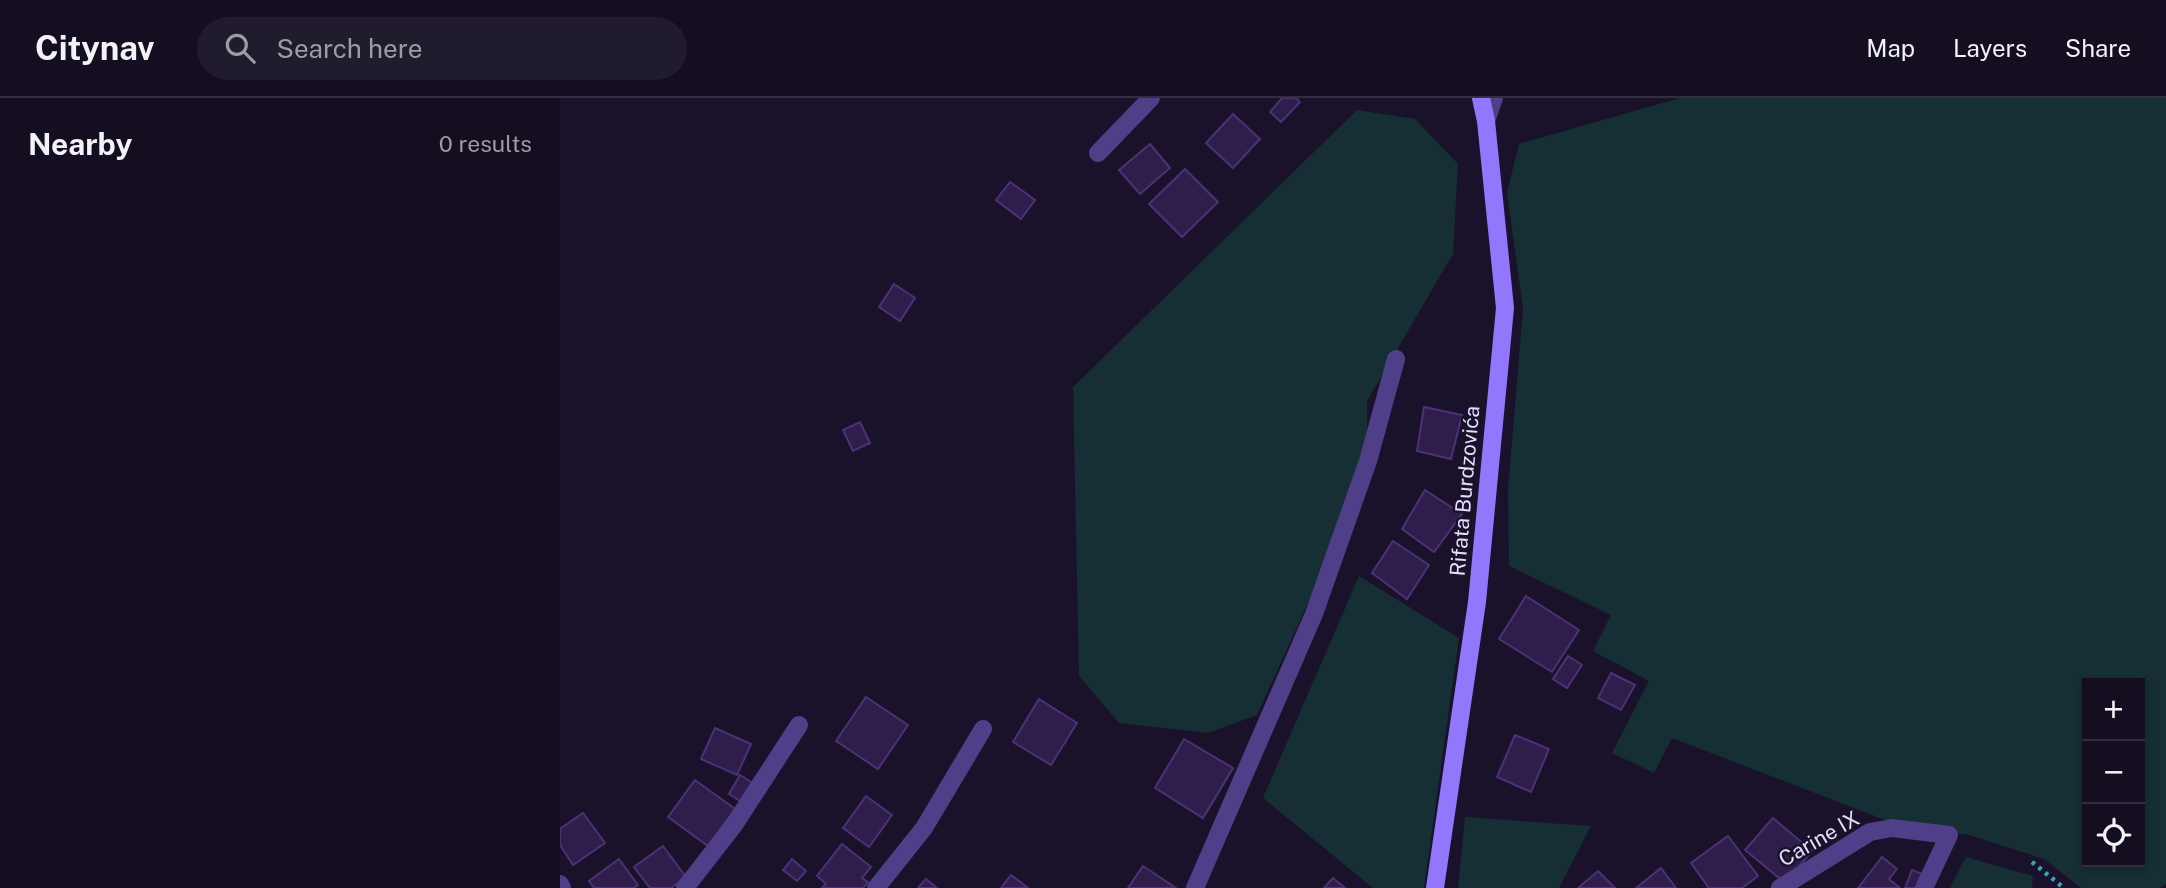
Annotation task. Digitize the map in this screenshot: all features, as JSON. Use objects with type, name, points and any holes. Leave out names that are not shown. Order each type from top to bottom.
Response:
[{"type":"street","points":[[1098,153],[1152,98]]},
{"type":"street","name":"Rifata Burdzovića","points":[[1435,888],[1477,602],[1505,308],[1486,121],[1481,98]]},
{"type":"street","points":[[1486,121],[1494,98]]},
{"type":"street","points":[[1195,888],[1314,614],[1368,461],[1396,359]]},
{"type":"street","points":[[685,888],[734,825],[799,725]]},
{"type":"street","points":[[876,888],[924,828],[983,729]]},
{"type":"street","name":"Carine IX","points":[[1780,888],[1870,832],[1892,828],[1949,835],[1924,888]]},
{"type":"path","points":[[2032,862],[2064,888]]},
{"type":"green space","points":[[1680,98],[2166,98],[2166,884],[2160,888],[2081,888],[2044,859],[1969,835],[1898,825],[1672,738],[1654,773],[1612,753],[1649,681],[1593,651],[1611,615],[1509,566],[1508,490],[1523,309],[1507,192],[1519,144]]},
{"type":"green space","points":[[1357,110],[1415,119],[1458,164],[1453,254],[1367,401],[1368,471],[1257,715],[1208,733],[1119,723],[1079,676],[1073,387]]},
{"type":"green space","points":[[1359,576],[1459,638],[1424,888],[1373,888],[1263,798]]},
{"type":"green space","points":[[1465,817],[1591,826],[1559,888],[1458,888]]},
{"type":"green space","points":[[1966,857],[2033,876],[2032,888],[1950,888]]},
{"type":"building","points":[[1282,98],[1296,98],[1300,102],[1281,122],[1270,112]]},
{"type":"building","points":[[1233,114],[1260,139],[1233,168],[1206,143]]},
{"type":"building","points":[[1150,144],[1170,168],[1140,194],[1119,170]]},
{"type":"building","points":[[1185,169],[1218,202],[1182,237],[1149,204]]},
{"type":"building","points":[[1010,182],[1035,200],[1021,219],[996,200]]},
{"type":"building","points":[[894,284],[915,298],[900,321],[879,307]]},
{"type":"building","points":[[1424,407],[1462,415],[1451,459],[1417,451]]},
{"type":"building","points":[[860,422],[870,443],[853,451],[843,430]]},
{"type":"building","points":[[1425,490],[1462,514],[1434,552],[1402,529]]},
{"type":"building","points":[[1393,541],[1429,565],[1407,599],[1372,573]]},
{"type":"building","points":[[1526,596],[1579,630],[1552,672],[1499,639]]},
{"type":"building","points":[[1568,656],[1582,665],[1567,688],[1553,679]]},
{"type":"building","points":[[1611,673],[1635,685],[1621,710],[1598,698]]},
{"type":"building","points":[[866,697],[908,725],[878,769],[836,741]]},
{"type":"building","points":[[1039,699],[1077,723],[1051,765],[1013,742]]},
{"type":"building","points":[[715,728],[751,744],[737,775],[701,759]]},
{"type":"building","points":[[1515,735],[1549,749],[1531,792],[1497,777]]},
{"type":"building","points":[[1184,739],[1233,768],[1203,818],[1155,788]]},
{"type":"building","points":[[740,775],[753,783],[742,802],[729,794]]},
{"type":"building","points":[[695,780],[735,809],[708,846],[668,817]]},
{"type":"building","points":[[866,796],[892,815],[869,847],[843,828]]},
{"type":"building","points":[[583,813],[605,843],[573,865],[560,845],[560,829]]},
{"type":"building","points":[[1773,818],[1812,851],[1785,883],[1745,850]]},
{"type":"building","points":[[1728,836],[1758,876],[1742,888],[1709,888],[1691,863]]},
{"type":"building","points":[[842,844],[871,867],[862,878],[868,882],[863,888],[822,888],[826,884],[817,876]]},
{"type":"building","points":[[663,846],[686,877],[671,888],[650,888],[634,867]]},
{"type":"building","points":[[1882,857],[1897,869],[1889,879],[1900,888],[1858,888]]},
{"type":"building","points":[[619,859],[638,885],[634,888],[594,888],[589,881]]},
{"type":"building","points":[[792,859],[806,871],[797,881],[783,870]]},
{"type":"building","points":[[1143,866],[1176,888],[1128,888]]},
{"type":"building","points":[[1661,868],[1676,888],[1636,888]]},
{"type":"building","points":[[1912,870],[1925,875],[1920,888],[1905,888]]},
{"type":"building","points":[[1598,871],[1615,888],[1578,888]]},
{"type":"building","points":[[1011,875],[1028,888],[1001,888]]},
{"type":"building","points":[[1333,878],[1345,888],[1324,888]]},
{"type":"building","points":[[926,879],[937,888],[918,888]]}]
